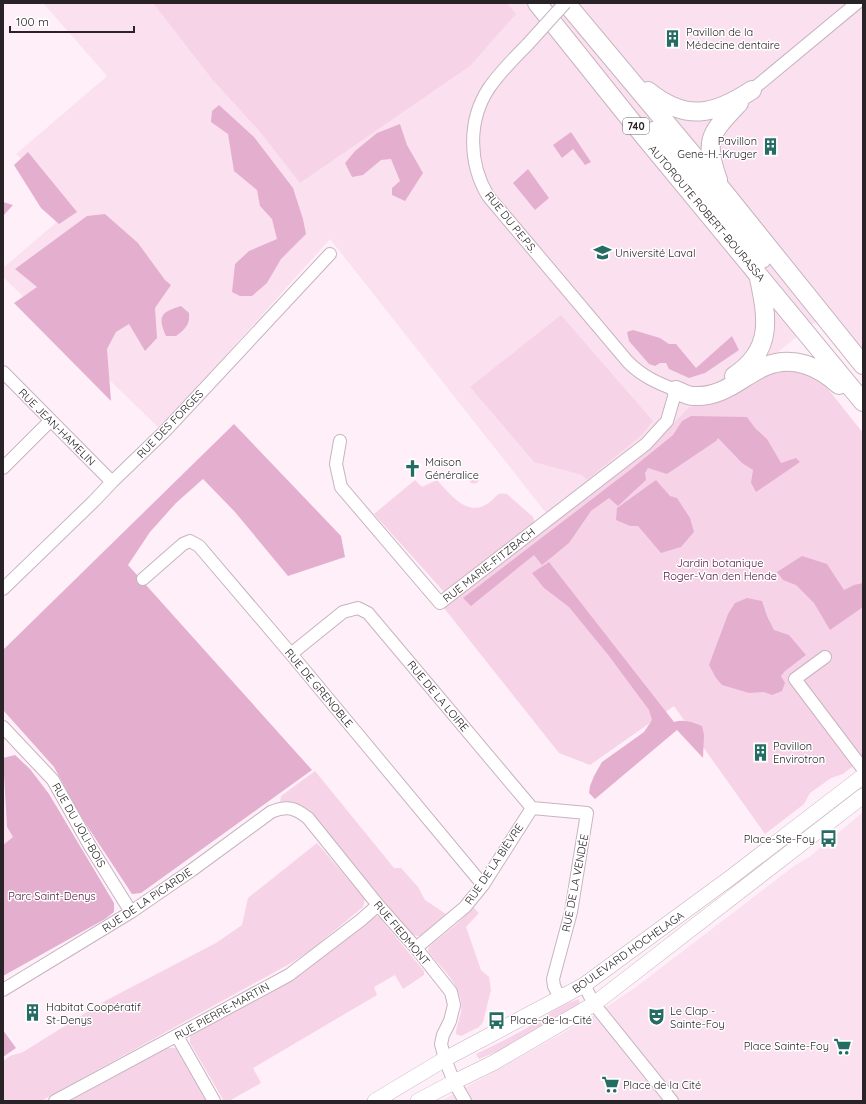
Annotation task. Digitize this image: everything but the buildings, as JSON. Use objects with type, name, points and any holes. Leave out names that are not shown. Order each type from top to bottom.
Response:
[{"type":"highway","points":[[532,3],[676,155],[763,261],[772,263],[779,260]]},
{"type":"highway","name":"AUTOROUTE ROBERT-BOURASSA","points":[[537,3],[633,123],[863,402]]},
{"type":"highway","name":"740","points":[[565,3],[724,192],[863,365]]},
{"type":"highway","points":[[616,62],[634,80],[660,100],[671,107],[681,110],[701,112],[718,108],[752,90]]},
{"type":"highway","points":[[724,192],[712,162],[710,151],[711,140],[721,122],[752,90]]},
{"type":"highway","points":[[676,390],[706,388],[729,378],[745,367],[758,351],[763,340],[766,308],[758,274]]},
{"type":"highway","points":[[676,390],[692,396],[706,395],[727,388],[766,366],[790,361],[808,365],[820,370],[833,379],[863,408]]},
{"type":"main road","name":"BOULEVARD HOCHELAGA","points":[[375,1101],[444,1059],[584,985],[730,878],[863,776]]},
{"type":"main road","name":"BOULEVARD HOCHELAGA","points":[[418,1101],[493,1063],[594,1004],[863,796]]},
{"type":"street","name":"RUE DU P.E.P.S.","points":[[565,3],[490,87],[480,106],[476,118],[473,142],[475,165],[480,181],[488,196],[628,362],[645,377],[676,390]]},
{"type":"street","points":[[752,90],[857,3]]},
{"type":"street","name":"RUE DES FORGES","points":[[3,589],[166,430],[330,254]]},
{"type":"street","name":"RUE JEAN-HAMELIN","points":[[3,372],[50,422],[112,482]]},
{"type":"street","name":"RUE MARIE-FITZBACH","points":[[340,441],[336,464],[341,487],[440,603],[646,444],[667,421],[676,390]]},
{"type":"street","points":[[3,468],[50,422]]},
{"type":"street","name":"RUE DE GRENOBLE","points":[[143,579],[183,544],[190,542],[199,546],[483,885]]},
{"type":"street","name":"RUE DE LA LOIRE","points":[[291,654],[343,612],[358,608],[368,613],[532,808]]},
{"type":"street","points":[[826,657],[795,679],[863,769]]},
{"type":"street","name":"RUE DU JOLI-BOIS","points":[[3,726],[53,780],[90,846],[131,912]]},
{"type":"street","name":"RUE DE LA PICARDIE","points":[[3,990],[131,912],[192,870],[271,812],[289,808]]},
{"type":"street","name":"RUE FIEDMONT","points":[[289,808],[298,810],[308,818],[451,992],[454,1005],[450,1021],[443,1035],[441,1044],[444,1059],[454,1082],[465,1101]]},
{"type":"street","name":"RUE DE LA VENDÉE","points":[[532,808],[587,813],[571,912],[553,979],[554,986],[560,998]]},
{"type":"street","name":"RUE DE LA BIÈVRE","points":[[416,948],[465,907],[483,885],[532,808]]},
{"type":"street","name":"RUE PIERRE-MARTIN","points":[[55,1101],[289,975],[361,920],[378,904]]},
{"type":"street","points":[[584,985],[594,1004],[672,1101]]},
{"type":"street","points":[[177,1036],[214,1101]]},
{"type":"shaded area","name":"Université Laval","points":[[43,3],[863,3],[863,352],[829,311],[716,402],[689,407],[666,431],[550,518],[330,239],[160,429],[3,277],[3,268],[73,208],[16,154],[107,76]]},
{"type":"shaded area","points":[[3,775],[7,827],[13,837],[3,845]]},
{"type":"shaded area","points":[[863,812],[863,1101],[441,1101],[593,1016],[636,987],[794,866],[809,857]]},
{"type":"green space","points":[[153,3],[507,3],[516,14],[470,66],[300,183],[261,133],[212,79]]},
{"type":"green space","points":[[219,105],[254,137],[293,188],[306,234],[281,259],[267,283],[252,296],[240,296],[232,292],[235,264],[249,251],[277,239],[272,219],[260,206],[257,190],[234,171],[228,134],[211,122],[212,111]]},
{"type":"green space","points":[[400,124],[407,145],[423,173],[405,201],[392,195],[392,188],[400,181],[391,159],[381,160],[363,175],[352,177],[345,163],[355,151],[377,133]]},
{"type":"green space","points":[[571,132],[591,162],[585,165],[573,149],[562,158],[553,145]]},
{"type":"green space","points":[[28,152],[77,212],[59,224],[41,208],[14,165]]},
{"type":"green space","points":[[528,169],[549,198],[535,210],[513,183]]},
{"type":"green space","points":[[3,202],[13,205],[3,216]]},
{"type":"green space","points":[[105,214],[138,243],[165,280],[171,285],[155,308],[157,338],[145,351],[129,324],[116,332],[107,349],[111,401],[14,303],[37,287],[15,269],[87,216]]},
{"type":"green space","points":[[181,306],[189,313],[188,324],[176,336],[166,336],[162,324],[163,316],[169,310]]},
{"type":"green space","points":[[561,315],[653,421],[642,435],[587,480],[582,475],[534,462],[470,387]]},
{"type":"green space","points":[[633,330],[660,338],[669,344],[676,344],[696,368],[732,336],[739,350],[705,373],[689,378],[669,369],[666,363],[660,363],[655,366],[649,364],[629,341],[627,332]]},
{"type":"green space","name":"Jardin botanique Roger-Van den Hende","points":[[780,370],[793,370],[806,373],[819,379],[863,433],[863,758],[843,774],[831,778],[810,793],[804,804],[765,834],[674,706],[590,765],[559,753],[440,603],[666,431],[689,407],[716,402],[754,379]]},
{"type":"green space","points":[[691,416],[747,417],[755,428],[767,439],[781,463],[796,458],[800,462],[756,492],[751,483],[753,470],[742,463],[718,438],[716,441],[667,474],[648,468],[645,473],[646,480],[618,506],[609,498],[591,511],[569,543],[542,565],[534,555],[471,606],[463,598],[630,470],[673,435],[682,421]]},
{"type":"green space","points":[[234,424],[341,536],[345,557],[288,576],[235,512],[203,479],[176,503],[150,532],[128,565],[312,770],[141,893],[132,894],[80,815],[54,767],[3,710],[3,650]]},
{"type":"green space","points":[[474,472],[478,474],[480,478],[478,482],[474,484],[470,482],[468,478],[470,474]]},
{"type":"green space","points":[[415,480],[422,487],[437,480],[454,498],[468,507],[475,508],[483,506],[499,494],[507,494],[533,517],[535,524],[445,593],[374,514]]},
{"type":"green space","points":[[656,480],[670,496],[677,498],[690,518],[694,532],[681,547],[661,553],[638,526],[630,526],[616,520],[617,508]]},
{"type":"green space","points":[[802,556],[827,564],[844,590],[854,585],[863,583],[863,607],[830,630],[814,603],[796,585],[783,580],[777,572]]},
{"type":"green space","points":[[549,562],[674,722],[688,721],[702,726],[704,735],[703,758],[677,730],[595,799],[589,793],[594,776],[602,762],[644,732],[652,720],[649,710],[609,656],[569,607],[544,588],[532,573]]},
{"type":"green space","points":[[747,598],[762,601],[774,630],[789,635],[806,655],[785,671],[781,676],[785,683],[782,691],[772,695],[764,692],[749,693],[722,685],[716,678],[709,665],[728,614],[735,603]]},
{"type":"green space","name":"Parc Saint-Denys","points":[[15,755],[30,769],[49,794],[114,903],[114,912],[105,919],[3,976],[3,845],[13,837],[7,827],[3,758]]},
{"type":"green space","points":[[315,771],[394,868],[401,868],[418,887],[425,900],[446,914],[421,936],[411,934],[314,816],[299,804],[280,802],[281,796]]},
{"type":"green space","points":[[808,826],[812,831],[730,894],[727,891],[738,881]]},
{"type":"green space","points":[[317,843],[365,899],[363,907],[311,950],[291,963],[41,1101],[3,1101],[3,1061],[10,1056],[23,1052],[105,1001],[216,943],[242,925],[248,898]]},
{"type":"green space","points":[[473,907],[479,913],[466,927],[481,970],[489,977],[491,990],[483,1022],[479,1027],[461,1036],[456,1034],[461,1012],[460,995],[447,974],[428,951],[432,944],[458,923]]},
{"type":"green space","points":[[377,916],[424,971],[424,975],[403,989],[395,975],[374,987],[377,995],[253,1068],[261,1083],[229,1101],[224,1101],[190,1043],[191,1035],[296,977],[372,918]]},
{"type":"green space","points":[[579,999],[580,1005],[498,1051],[479,1059],[476,1054],[521,1032],[561,1007]]},
{"type":"green space","points":[[3,1030],[16,1048],[3,1057]]},
{"type":"green space","points":[[167,1048],[175,1048],[179,1051],[208,1101],[70,1101]]},
{"type":"place","name":"Pavillon de la Médecine dentaire","points":[[673,38]]},
{"type":"place","name":"Pavillon Gene-H.-Kruger","points":[[770,147]]},
{"type":"place","name":"Université Laval","points":[[602,253]]},
{"type":"place","name":"Maison Généralice","points":[[412,468]]},
{"type":"place","name":"Pavillon Envirotron","points":[[760,752]]},
{"type":"place","name":"Place-Ste-Foy","points":[[828,839]]},
{"type":"place","name":"Habitat Coopératif St-Denys","points":[[33,1013]]},
{"type":"place","name":"Le Clap - Sainte-Foy","points":[[657,1017]]},
{"type":"place","name":"Place-de-la-Cité","points":[[497,1020]]},
{"type":"place","name":"Place Sainte-Foy","points":[[842,1046]]},
{"type":"place","name":"Place de la Cité","points":[[610,1085]]}]
